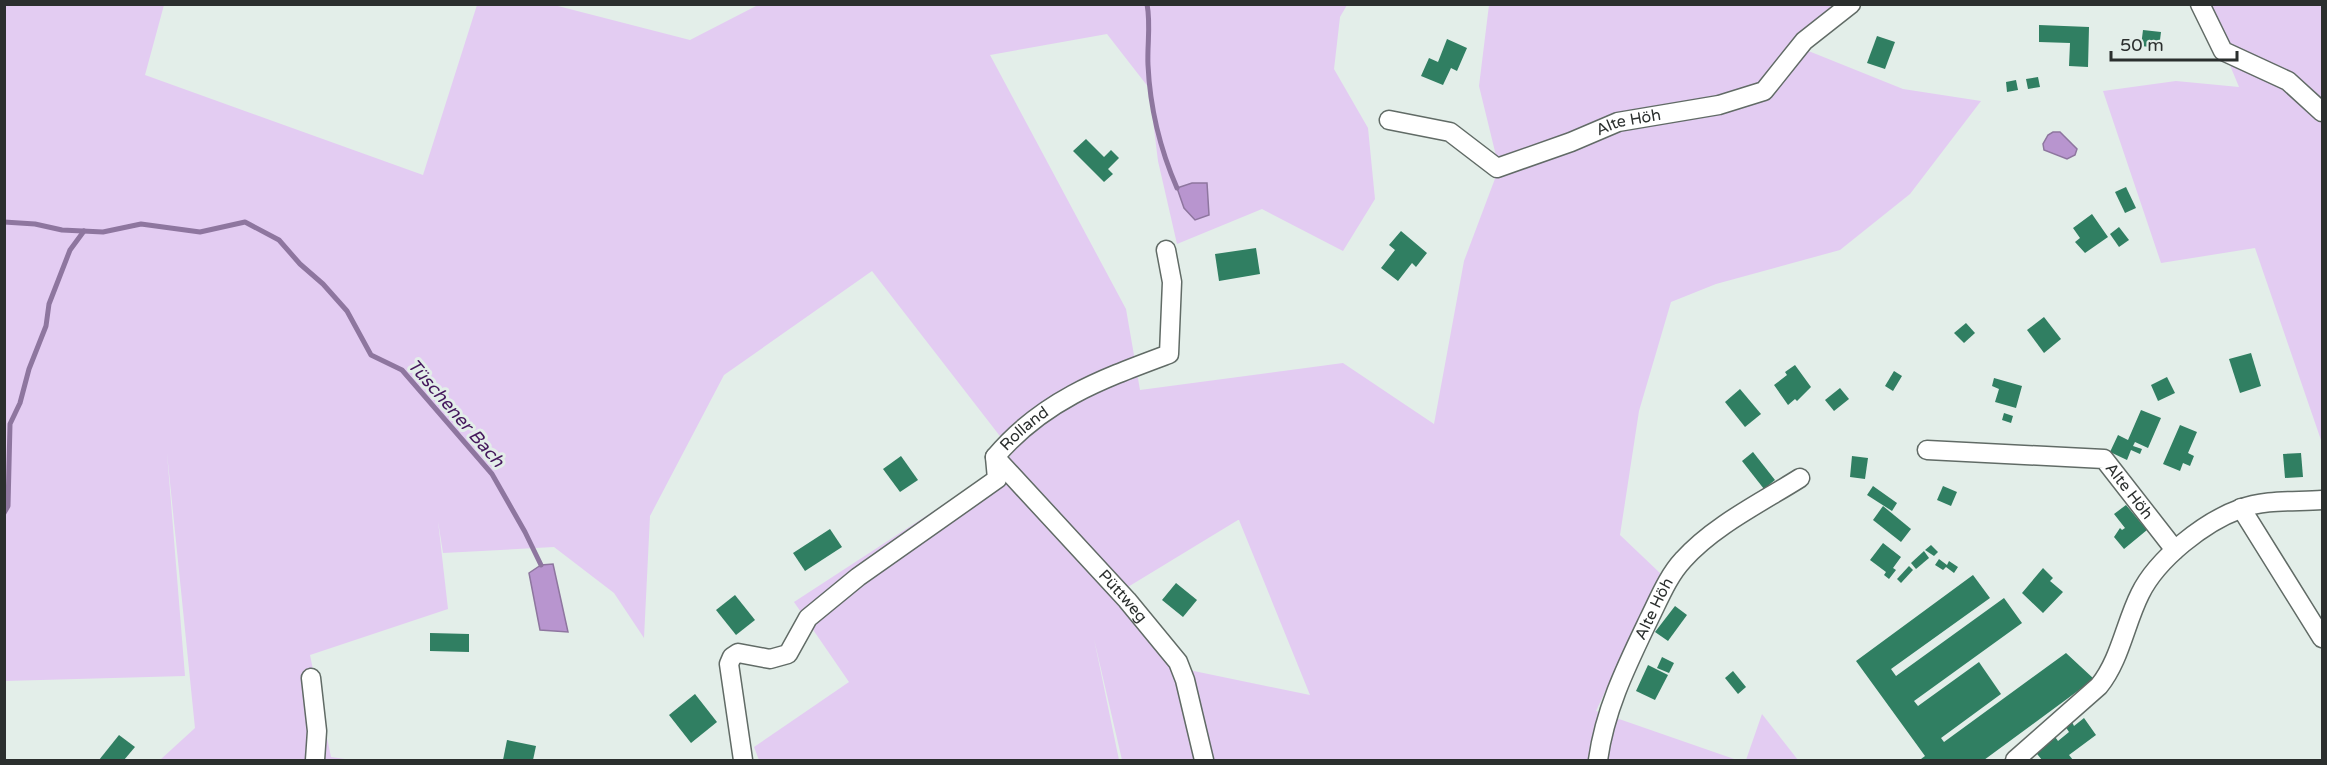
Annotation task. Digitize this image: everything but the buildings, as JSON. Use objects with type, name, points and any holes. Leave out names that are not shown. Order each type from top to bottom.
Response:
[{"type":"lane","name":"Alte Höh","points":[[1389,120],[1450,132],[1497,168],[1571,142],[1618,122],[1719,105],[1764,91],[1804,41],[1851,4]]},
{"type":"lane","points":[[2200,4],[2223,51],[2288,81],[2305,94],[2322,112]]},
{"type":"lane","name":"Rolland","points":[[743,760],[729,664],[732,657],[738,653],[770,658],[788,654],[808,618],[858,577],[997,479],[996,457],[1009,441],[1034,418],[1061,400],[1090,385],[1169,354],[1172,282],[1166,250]]},
{"type":"lane","name":"Alte Höh","points":[[1927,450],[2104,459],[2175,550]]},
{"type":"lane","name":"Püttweg","points":[[996,457],[1127,600],[1178,662],[1185,680],[1204,760]]},
{"type":"lane","name":"Alte Höh","points":[[1598,760],[1608,711],[1620,680],[1664,589],[1683,560],[1728,523],[1800,478]]},
{"type":"lane","points":[[2015,760],[2099,686],[2109,673],[2140,593],[2175,550],[2213,522],[2241,508],[2275,502],[2322,500]]},
{"type":"lane","points":[[2241,508],[2322,638]]},
{"type":"lane","points":[[311,678],[317,732],[315,760]]},
{"type":"shaded area","points":[[4,5],[164,5],[145,75],[423,175],[477,5],[554,5],[690,40],[758,5],[1347,5],[1340,17],[1334,69],[1368,128],[1375,199],[1343,251],[1262,209],[1177,244],[1158,161],[1149,88],[1107,34],[990,55],[1126,309],[1140,390],[1343,363],[1434,424],[1464,261],[1499,168],[1479,86],[1489,5],[1841,5],[1791,48],[1811,52],[1903,89],[1981,101],[1910,194],[1840,250],[1716,284],[1671,302],[1639,411],[1620,535],[1661,574],[1596,711],[1737,760],[1122,760],[1094,639],[1119,760],[759,760],[754,747],[849,682],[794,602],[992,473],[1013,453],[872,271],[724,375],[650,516],[644,638],[614,593],[554,547],[443,553],[438,521],[448,609],[310,655],[331,757],[352,760],[160,760],[195,728],[167,453],[185,676],[5,681]],"holes":[[[1239,520],[1310,695],[1189,670],[1118,593]]]},
{"type":"shaded area","points":[[2205,5],[2322,5],[2322,443],[2255,248],[2161,263],[2103,91],[2176,81],[2239,87]]},
{"type":"shaded area","points":[[2060,132],[2077,149],[2075,155],[2067,159],[2044,150],[2043,144],[2048,135]]},
{"type":"shaded area","points":[[1192,183],[1207,183],[1209,215],[1195,220],[1184,208],[1177,188]]},
{"type":"shaded area","points":[[553,564],[568,632],[540,630],[529,573],[541,565]]},
{"type":"shaded area","points":[[1762,714],[1798,760],[1746,760]]},
{"type":"waterway","points":[[1147,4],[1151,97],[1161,143],[1177,188]]},
{"type":"waterway","name":"Tüschener Bach","points":[[4,222],[35,224],[62,230],[103,232],[141,224],[200,232],[245,222],[279,240],[347,311],[371,355],[402,370],[492,474],[541,565]]},
{"type":"waterway","points":[[4,513],[8,506],[10,424],[20,403],[29,369],[46,326],[49,304],[70,250],[84,231]]}]
